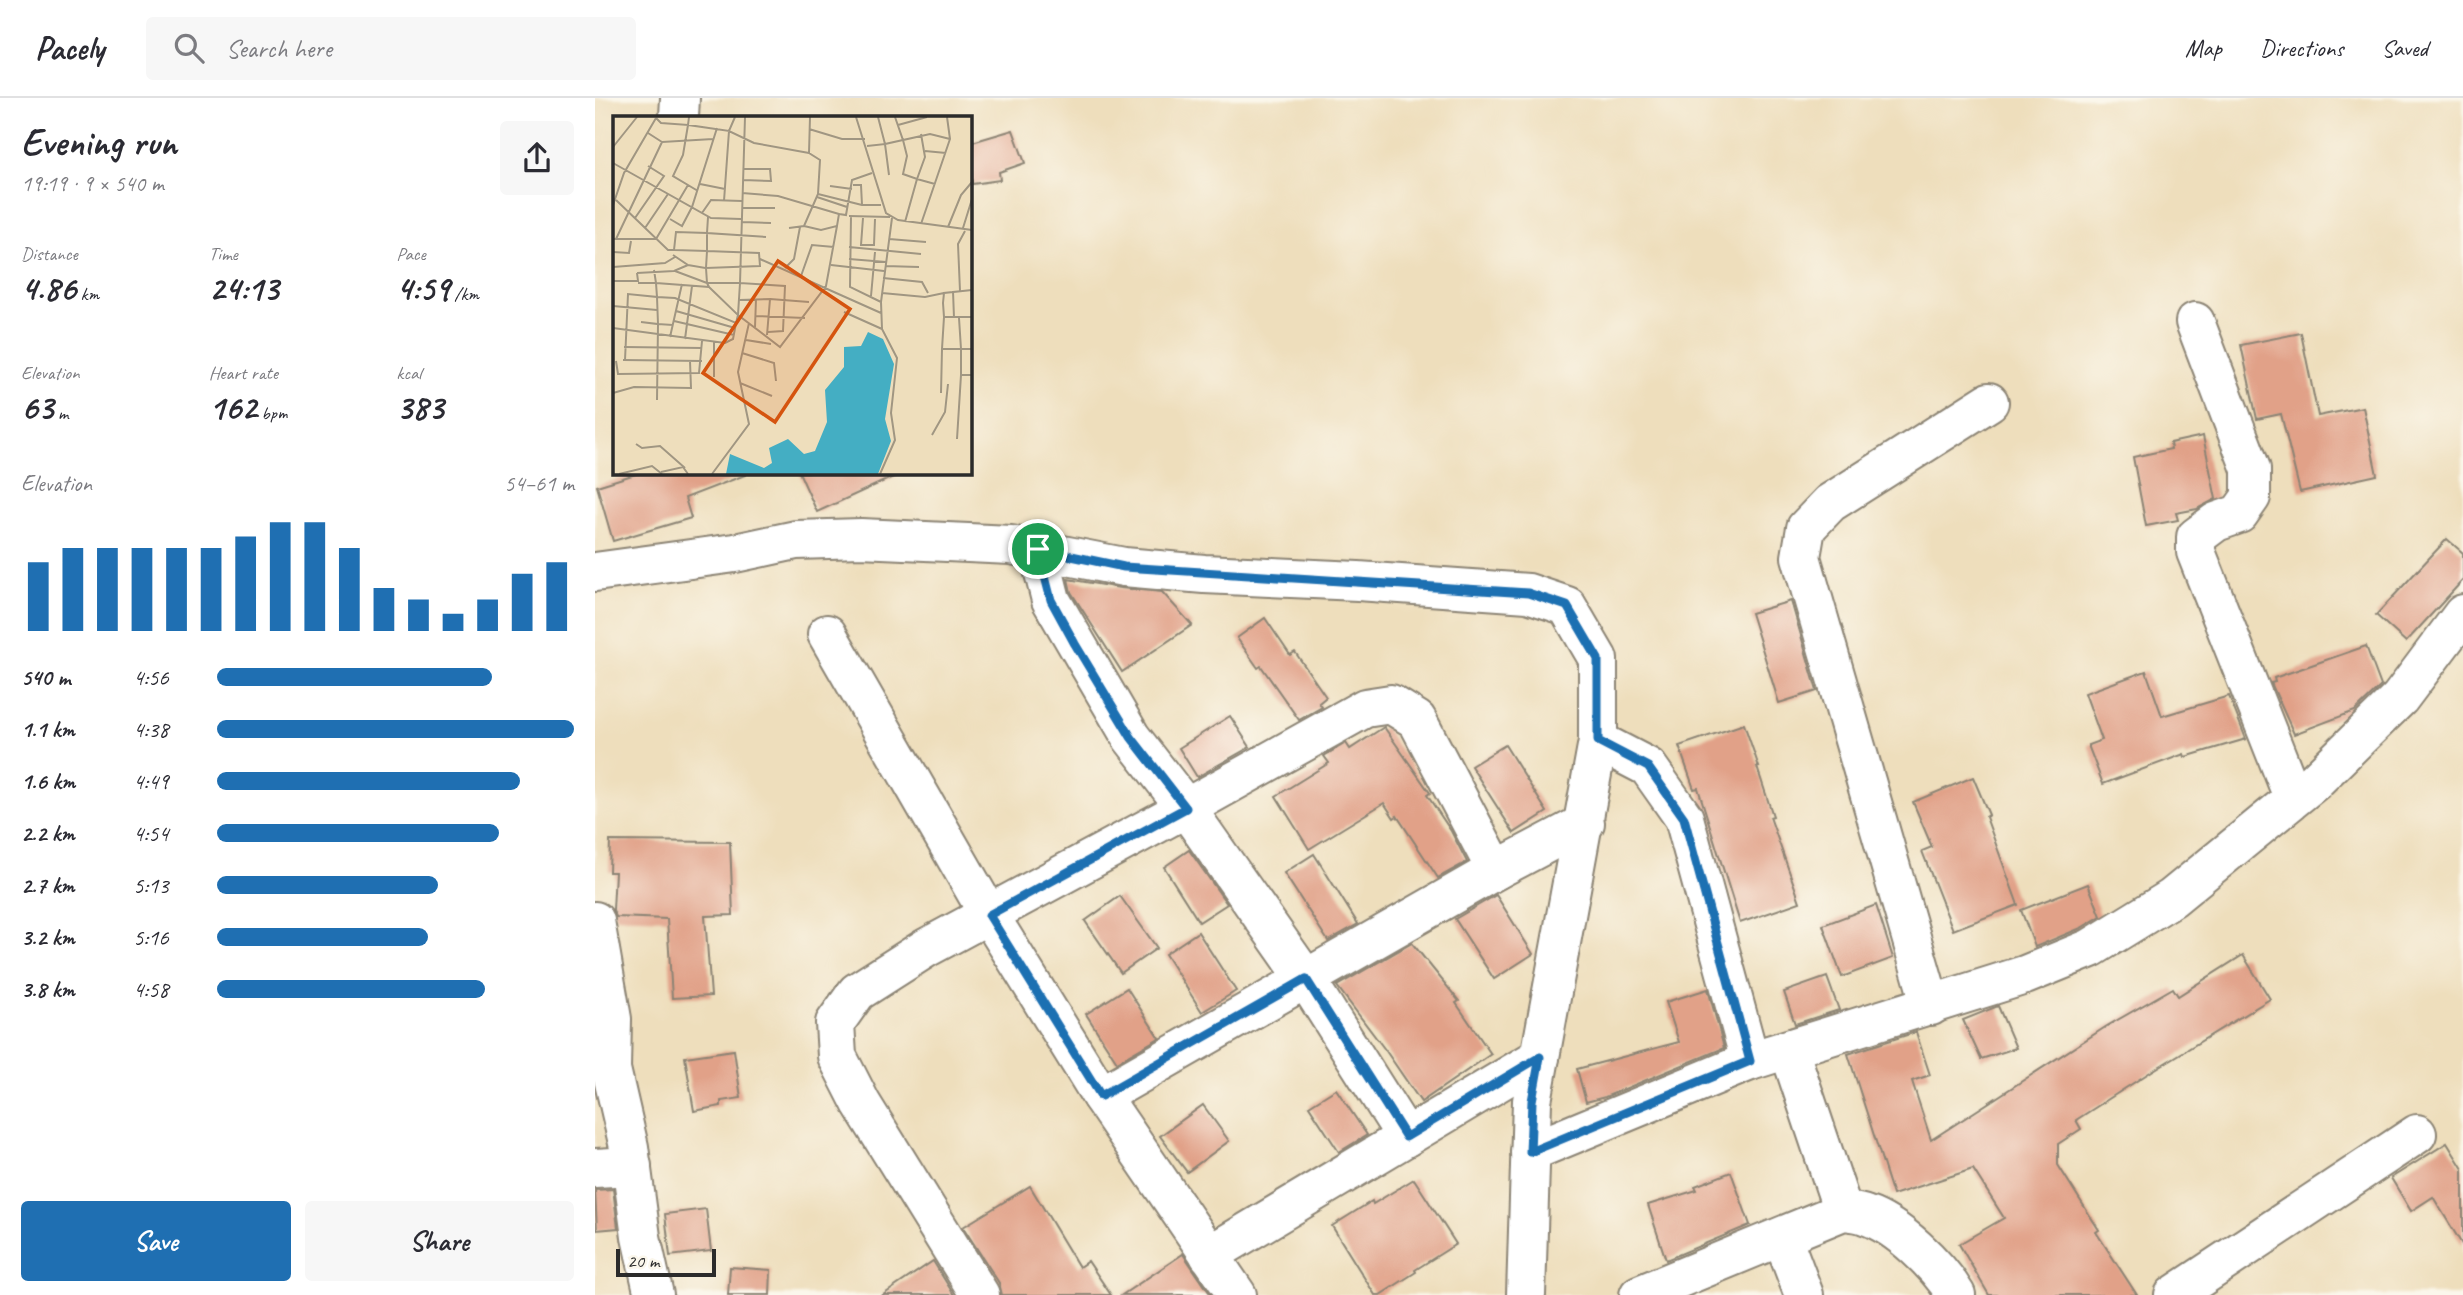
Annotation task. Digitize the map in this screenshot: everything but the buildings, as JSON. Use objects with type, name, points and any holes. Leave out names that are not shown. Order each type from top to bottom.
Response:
[{"type":"street","points":[[679,116],[681,98]]},
{"type":"street","points":[[2195,322],[2251,469],[2251,496],[2239,514],[2216,522],[2196,537],[2196,552],[2293,797]]},
{"type":"street","points":[[1931,1006],[1801,557],[1806,528],[1830,503],[1989,402]]},
{"type":"street","points":[[595,572],[736,553],[796,540],[861,538],[1011,545],[1124,567],[1528,593],[1567,606],[1598,659],[1598,741],[1532,1101],[1526,1295]]},
{"type":"street","points":[[1038,549],[1051,600],[1131,737],[1186,808],[1306,979],[1406,1137]]},
{"type":"street","points":[[1530,1152],[1750,1061],[2025,975],[2091,948],[2172,898],[2314,782],[2400,698],[2463,614]]},
{"type":"street","points":[[827,634],[989,915],[1101,1096],[1237,1295]]},
{"type":"street","points":[[980,1295],[861,1103],[837,1056],[835,1023],[857,992],[926,948],[1365,708],[1391,704],[1416,720],[1496,870]]},
{"type":"street","points":[[1598,741],[1648,767],[1684,818],[1750,1061]]},
{"type":"street","points":[[1101,1096],[1496,870],[1585,823]]},
{"type":"street","points":[[595,921],[612,1019],[613,1167],[641,1237],[655,1295]]},
{"type":"street","points":[[1789,1050],[1843,1211]]},
{"type":"street","points":[[1209,1255],[1540,1057]]},
{"type":"street","points":[[2174,1295],[2417,1134]]},
{"type":"street","points":[[1639,1295],[1703,1283],[1782,1237],[1843,1211],[1864,1214],[1897,1231],[1947,1281],[1956,1295]]},
{"type":"street","points":[[1782,1237],[1804,1295]]},
{"type":"route","points":[[1038,549],[1124,567],[1528,593],[1567,606],[1598,659],[1598,741],[1648,767],[1684,818],[1750,1061],[1530,1152],[1532,1101],[1540,1057],[1406,1137],[1306,979],[1101,1096],[989,915],[1186,808],[1131,737],[1075,644],[1051,600],[1038,549]]}]
